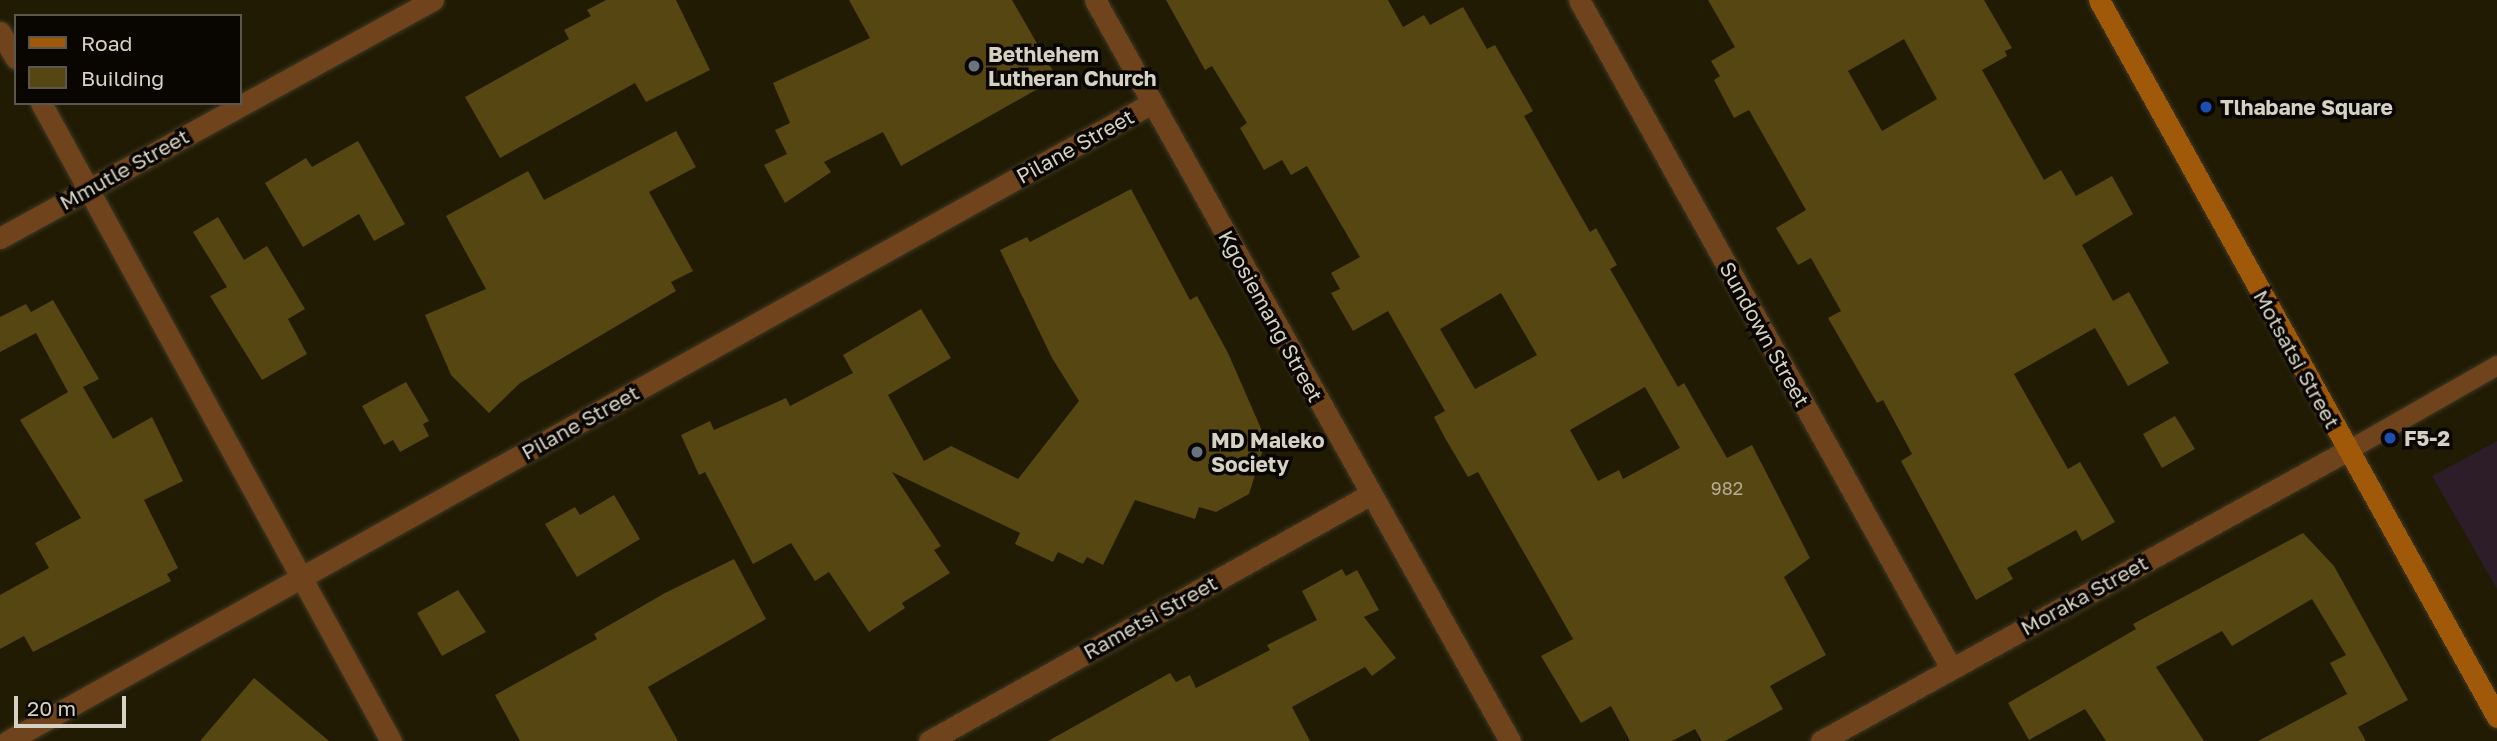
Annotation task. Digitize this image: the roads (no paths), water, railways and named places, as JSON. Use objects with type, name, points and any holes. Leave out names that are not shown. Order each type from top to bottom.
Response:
[{"type":"street","name":"Mmutle Street","points":[[242,104],[433,0]]},
{"type":"street","name":"Kgosiemang Street","points":[[1095,0],[1510,741]]},
{"type":"street","name":"Sundown Street","points":[[1579,0],[1951,668]]},
{"type":"street","name":"Motsatsi Street","points":[[2099,0],[2497,717]]},
{"type":"street","points":[[0,32],[14,56]]},
{"type":"street","name":"Pilane Street","points":[[8,741],[1152,103]]},
{"type":"street","points":[[42,105],[391,741]]},
{"type":"street","name":"Mmutle Street","points":[[0,238],[240,105]]},
{"type":"street","name":"Moraka Street","points":[[1821,741],[2348,450]]},
{"type":"street","name":"Rametsi Street","points":[[929,741],[1371,494]]},
{"type":"lane","points":[[2348,450],[2497,365]]},
{"type":"place","name":"Bethlehem Lutheran Church","points":[[974,66]]},
{"type":"place","name":"Tlhabane Square","points":[[2206,107]]},
{"type":"place","name":"F5-2","points":[[2390,438]]},
{"type":"place","name":"MD Maleko Society","points":[[1197,452]]}]
